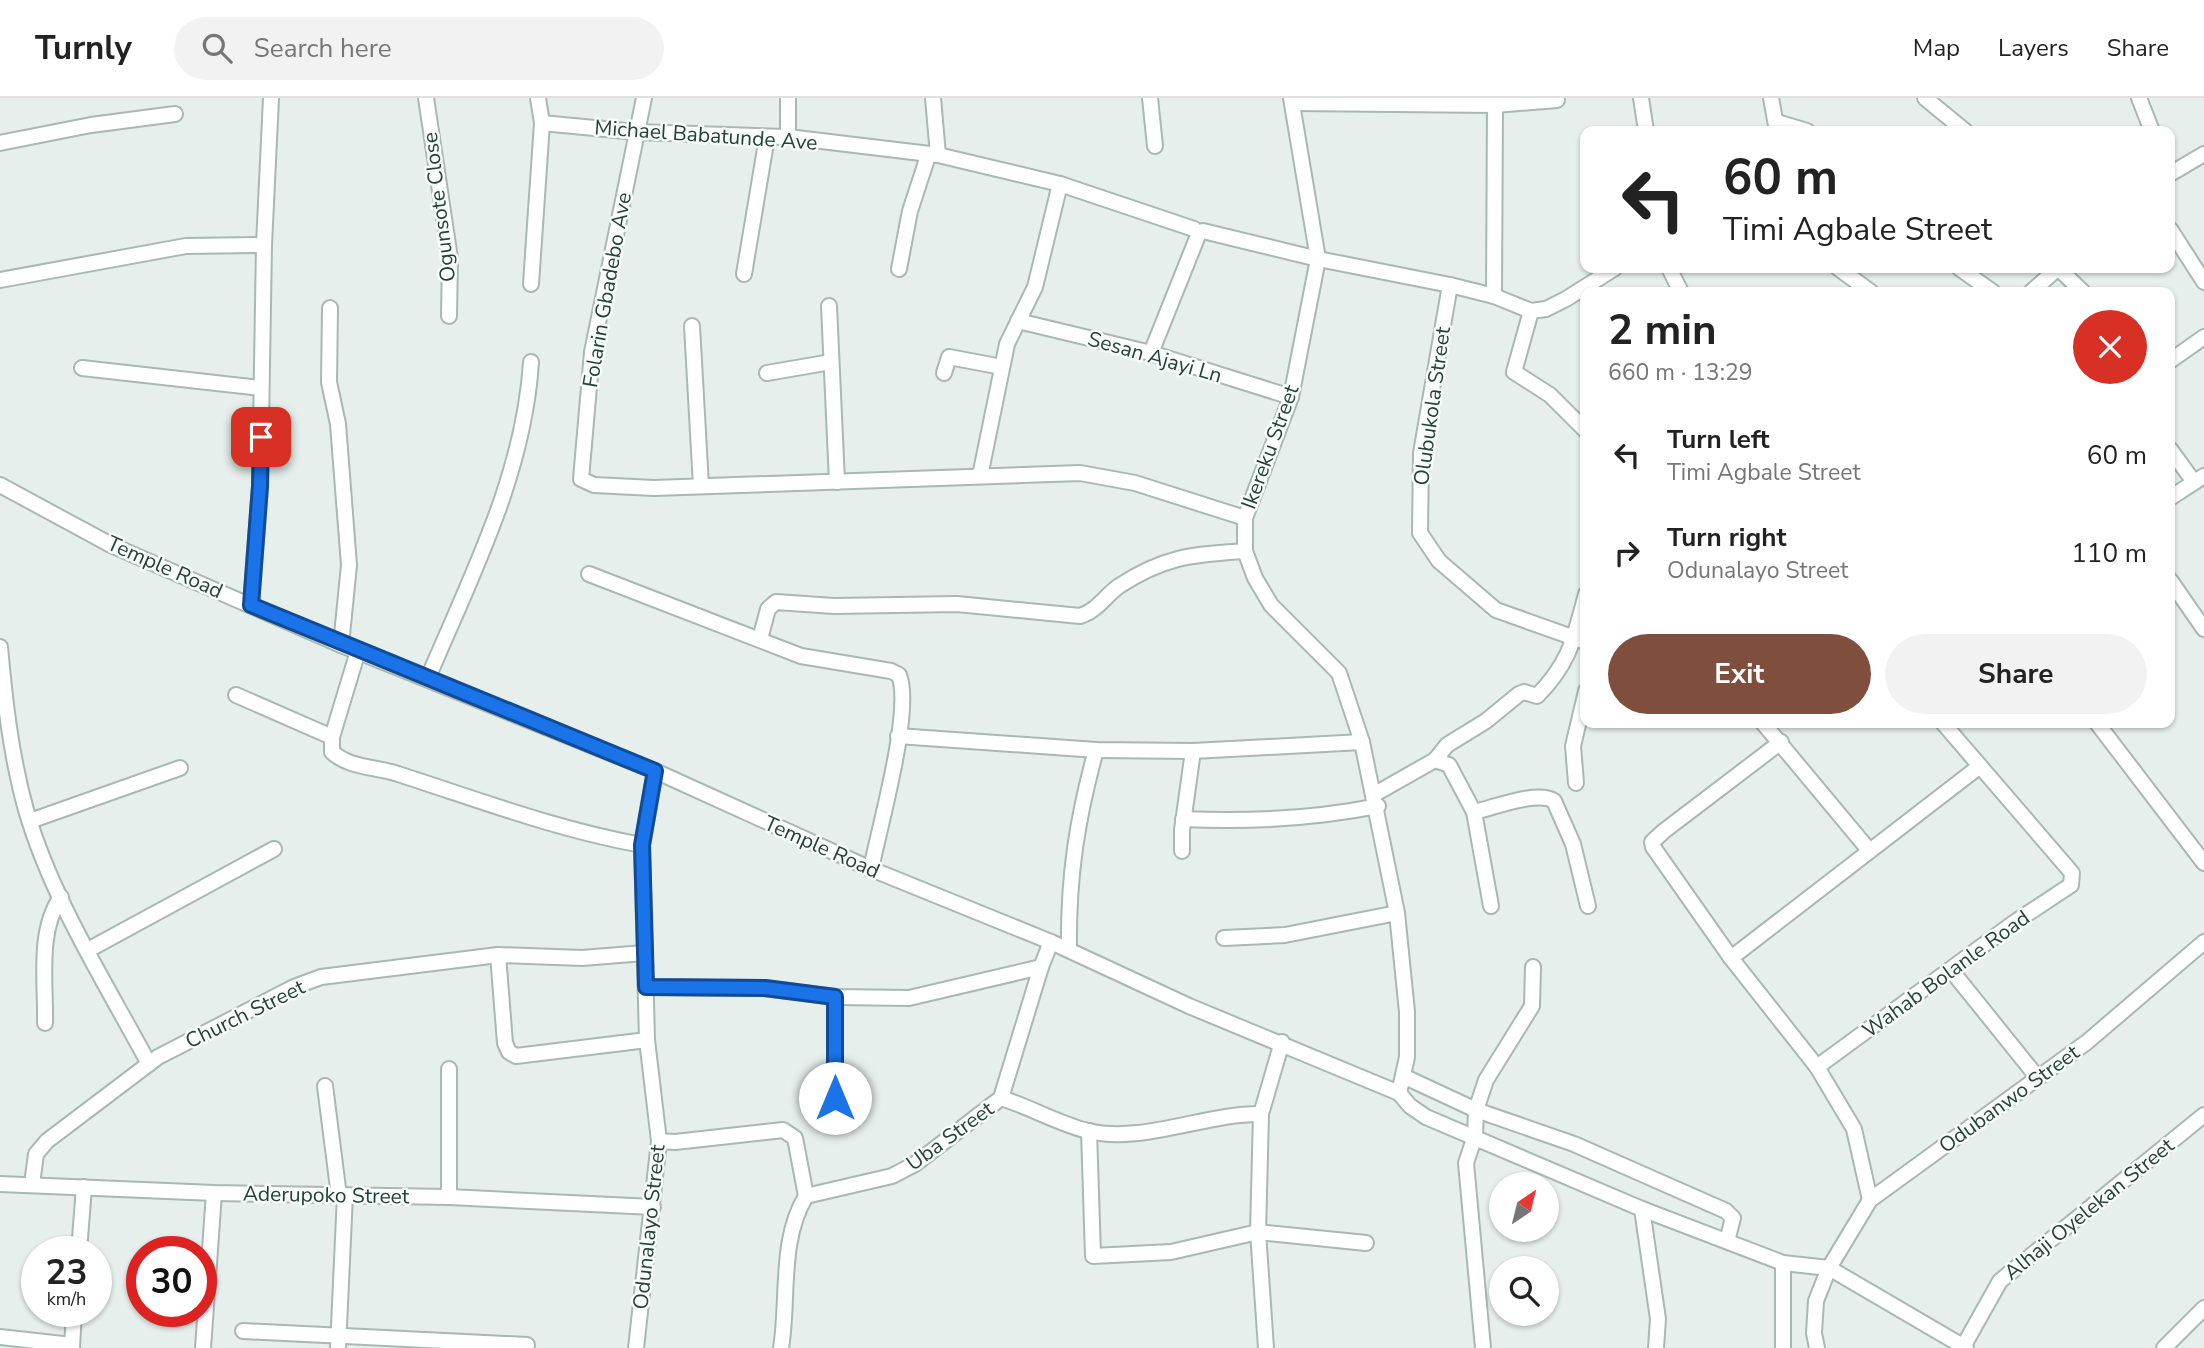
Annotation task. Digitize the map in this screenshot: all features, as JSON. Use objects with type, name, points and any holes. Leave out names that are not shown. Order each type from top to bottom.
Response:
[{"type":"street","points":[[251,605],[260,486],[264,245],[271,98]]},
{"type":"street","name":"Ogunsote Close","points":[[426,98],[450,258],[449,316]]},
{"type":"street","points":[[531,284],[542,123],[538,98]]},
{"type":"street","name":"Folarin Gbadebo Ave","points":[[644,98],[643,115],[636,132],[592,352],[579,476],[585,482],[654,488],[701,486]]},
{"type":"street","points":[[788,98],[788,137]]},
{"type":"street","points":[[899,269],[910,211],[933,155],[933,98]]},
{"type":"street","points":[[1150,98],[1155,146]]},
{"type":"street","points":[[1641,98],[1645,126]]},
{"type":"street","points":[[1771,98],[1777,126]]},
{"type":"street","points":[[1925,98],[1959,126]]},
{"type":"street","points":[[2139,98],[2150,126]]},
{"type":"street","points":[[1292,100],[1433,101],[1495,105],[1557,100]]},
{"type":"street","name":"Ikereku Street","points":[[1292,100],[1318,259],[1291,397],[1245,518],[1245,551],[1255,578],[1271,605],[1339,673],[1362,742],[1376,800],[1396,913],[1407,1012],[1407,1057],[1399,1093]]},
{"type":"street","points":[[1494,296],[1495,105]]},
{"type":"street","points":[[0,143],[91,125],[175,114]]},
{"type":"street","name":"Michael Babatunde Ave","points":[[542,123],[636,132],[788,137],[933,155],[1060,184],[1198,233],[1450,285],[1494,296],[1531,311]]},
{"type":"street","points":[[744,274],[767,137]]},
{"type":"street","points":[[2175,171],[2204,154]]},
{"type":"street","points":[[980,476],[1011,331],[1035,287],[1060,184]]},
{"type":"street","points":[[1152,353],[1198,233]]},
{"type":"street","points":[[2175,237],[2204,282]]},
{"type":"street","points":[[0,281],[186,246],[264,245]]},
{"type":"street","points":[[1583,287],[1606,273]]},
{"type":"street","points":[[1845,273],[1864,287]]},
{"type":"street","points":[[1966,273],[1986,287]]},
{"type":"street","points":[[2037,287],[2052,273]]},
{"type":"street","points":[[2063,273],[2078,287]]},
{"type":"street","name":"Olubukola Street","points":[[1450,285],[1421,453],[1420,533],[1439,561],[1496,610],[1580,640]]},
{"type":"street","points":[[1580,289],[1556,304],[1531,311],[1514,372],[1549,395],[1580,425]]},
{"type":"street","points":[[829,306],[837,482]]},
{"type":"street","points":[[330,308],[330,382],[338,424],[349,565],[341,645]]},
{"type":"street","name":"Sesan Ajayi Ln","points":[[1018,321],[1152,353],[1291,397]]},
{"type":"street","points":[[692,326],[701,486],[1080,473],[1135,483],[1245,518]]},
{"type":"street","points":[[2175,357],[2204,337]]},
{"type":"street","points":[[944,373],[949,357],[1002,367]]},
{"type":"street","points":[[428,678],[513,474],[529,399],[531,362]]},
{"type":"street","points":[[767,373],[831,362]]},
{"type":"street","points":[[82,368],[261,388]]},
{"type":"street","points":[[2175,454],[2199,479],[2175,495]]},
{"type":"street","name":"Temple Road","points":[[0,485],[111,545],[341,645],[655,771],[871,869],[1069,949],[1189,1006],[1282,1042],[1399,1093],[1410,1106],[1426,1117],[1642,1209],[1786,1263],[1824,1267]]},
{"type":"street","points":[[760,639],[768,609],[776,602],[834,606],[957,604],[1080,616],[1090,613],[1114,590],[1168,559],[1245,551]]},
{"type":"street","points":[[589,574],[801,656],[891,671],[899,675],[901,711],[898,736],[871,869]]},
{"type":"street","points":[[2175,587],[2204,629]]},
{"type":"street","points":[[1183,819],[1266,820],[1336,814],[1376,800],[1435,760],[1447,745],[1486,721],[1519,694],[1524,692],[1537,696],[1559,672],[1580,640]]},
{"type":"street","points":[[0,647],[7,719],[30,821],[61,897],[149,1064]]},
{"type":"street","points":[[358,651],[332,737],[332,752],[342,761],[393,772],[583,834],[642,845]]},
{"type":"street","points":[[236,695],[332,737]]},
{"type":"street","points":[[1576,783],[1573,746],[1580,716]]},
{"type":"street","points":[[1768,728],[1868,849]]},
{"type":"street","points":[[1731,958],[1868,849],[1980,766],[1947,728]]},
{"type":"street","points":[[2101,728],[2204,863]]},
{"type":"street","points":[[898,736],[1096,750],[1193,751],[1362,742]]},
{"type":"street","points":[[1781,743],[1652,842],[1731,958],[1817,1068],[1854,1129],[1870,1200]]},
{"type":"street","points":[[1069,949],[1068,895],[1078,814],[1096,750]]},
{"type":"street","points":[[1182,850],[1183,819],[1193,751]]},
{"type":"street","points":[[1435,760],[1449,765],[1474,812],[1491,906]]},
{"type":"street","name":"Wahab Bolanle Road","points":[[1817,1068],[2015,922],[2071,885],[2072,873],[2025,814],[1980,766]]},
{"type":"street","points":[[30,821],[180,768]]},
{"type":"street","name":"Odunalayo Street","points":[[636,1348],[659,1141],[647,1040],[642,845],[655,771]]},
{"type":"street","points":[[1474,812],[1530,797],[1541,796],[1554,801],[1573,844],[1588,906]]},
{"type":"street","points":[[88,950],[274,849]]},
{"type":"street","points":[[45,1023],[47,928],[51,911],[61,897]]},
{"type":"street","points":[[1224,938],[1285,935],[1396,913]]},
{"type":"street","name":"Uba Street","points":[[806,1196],[892,1176],[915,1164],[1001,1098],[1051,942]]},
{"type":"street","name":"Odubanwo Street","points":[[1817,1348],[1814,1333],[1816,1301],[1824,1267],[1870,1200],[2038,1078],[2164,979],[2204,942]]},
{"type":"street","name":"Church Street","points":[[32,1184],[36,1154],[47,1141],[106,1100],[149,1064],[294,987],[321,977],[498,955],[582,958],[644,953]]},
{"type":"street","points":[[498,955],[505,1043],[509,1052],[516,1056],[647,1040]]},
{"type":"street","points":[[646,987],[765,988],[835,997],[909,998],[1041,967]]},
{"type":"street","points":[[1483,1348],[1466,1163],[1475,1136],[1476,1110],[1486,1080],[1532,1006],[1533,967]]},
{"type":"street","points":[[1951,970],[2038,1078]]},
{"type":"street","points":[[835,997],[835,1098]]},
{"type":"street","points":[[1266,1348],[1258,1232],[1261,1114],[1282,1042]]},
{"type":"street","points":[[449,1069],[450,1197]]},
{"type":"street","points":[[1403,1076],[1476,1110],[1574,1144],[1727,1211],[1733,1219],[1727,1241]]},
{"type":"street","points":[[325,1086],[342,1195],[338,1342]]},
{"type":"street","points":[[1001,1098],[1089,1131],[1155,1130],[1242,1114],[1261,1114]]},
{"type":"street","name":"Alhaji Oyelekan Street","points":[[1965,1347],[2000,1281],[2204,1115]]},
{"type":"street","points":[[659,1141],[783,1130],[794,1138],[806,1196],[796,1212],[791,1236],[781,1348]]},
{"type":"street","points":[[1089,1131],[1093,1256],[1171,1252],[1258,1232],[1366,1243]]},
{"type":"street","name":"Aderupoko Street","points":[[0,1184],[215,1193],[450,1197],[653,1207]]},
{"type":"street","points":[[80,1236],[84,1187]]},
{"type":"street","points":[[203,1348],[215,1193]]},
{"type":"street","points":[[1642,1209],[1658,1319],[1656,1348]]},
{"type":"street","points":[[1783,1348],[1786,1263]]},
{"type":"street","points":[[1824,1267],[1965,1347]]},
{"type":"street","points":[[2164,1348],[2204,1308]]},
{"type":"street","points":[[0,1337],[72,1346],[73,1327]]},
{"type":"street","points":[[243,1331],[338,1342],[527,1345]]},
{"type":"route","points":[[261,437],[251,605],[341,645],[655,771],[642,845],[646,987],[765,988],[835,997],[835,1098]]}]
